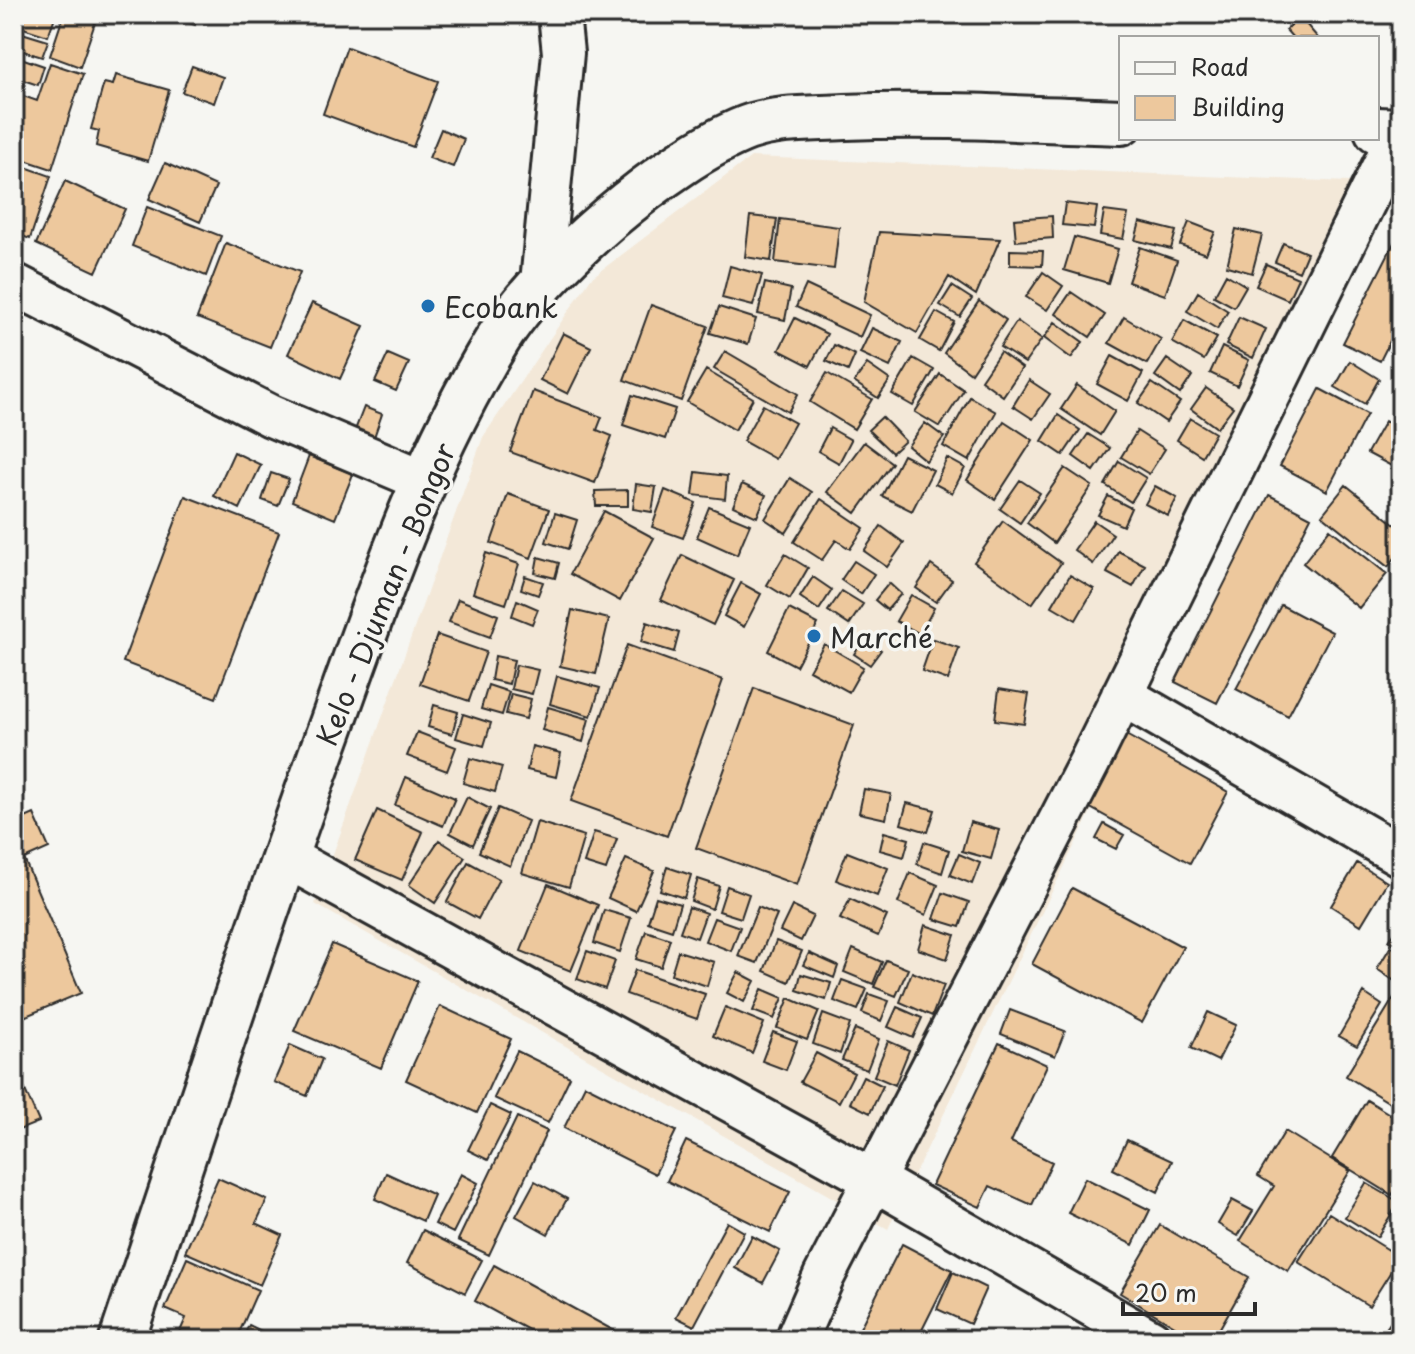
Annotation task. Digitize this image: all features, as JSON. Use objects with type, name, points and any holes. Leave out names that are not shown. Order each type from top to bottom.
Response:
[{"type":"highway","name":"Kelo - Djuman - Bongor","points":[[122,1340],[284,856],[425,481],[500,337],[541,283],[586,239],[670,172],[696,154],[748,128],[774,121],[908,115],[1119,122]]},
{"type":"street","points":[[541,283],[563,53],[559,14]]},
{"type":"street","points":[[796,1340],[874,1180],[1122,695],[1395,131]]},
{"type":"street","points":[[14,284],[271,416],[425,481]]},
{"type":"street","points":[[1122,695],[1401,856]]},
{"type":"street","points":[[284,856],[874,1180],[1151,1340]]},
{"type":"shaded area","points":[[751,157],[1396,184],[888,1229],[315,904],[483,437],[591,278]]},
{"type":"building","points":[[14,14],[56,14],[48,36],[14,25]]},
{"type":"building","points":[[64,14],[98,14],[80,67],[50,56]]},
{"type":"building","points":[[171,14],[198,14],[195,25],[170,17]]},
{"type":"building","points":[[1300,17],[1316,36],[1291,36],[1286,30]]},
{"type":"building","points":[[22,33],[48,41],[42,57],[17,49]]},
{"type":"building","points":[[347,47],[438,81],[413,147],[323,114]]},
{"type":"building","points":[[18,57],[44,66],[38,85],[14,77]]},
{"type":"building","points":[[50,63],[83,74],[52,169],[19,158],[24,140],[14,137],[15,93],[37,101]]},
{"type":"building","points":[[192,66],[223,77],[214,103],[182,92]]},
{"type":"building","points":[[116,75],[169,90],[148,161],[96,146],[99,131],[91,129],[104,83],[113,85]]},
{"type":"building","points":[[441,129],[464,139],[453,167],[429,158]]},
{"type":"building","points":[[14,163],[51,176],[30,239],[14,233]]},
{"type":"building","points":[[165,163],[216,186],[200,222],[149,199]]},
{"type":"building","points":[[65,181],[125,209],[96,272],[36,244]]},
{"type":"building","points":[[1065,203],[1097,207],[1094,228],[1062,225]]},
{"type":"building","points":[[147,207],[221,236],[206,276],[132,246]]},
{"type":"building","points":[[1104,211],[1128,214],[1123,239],[1100,235]]},
{"type":"building","points":[[750,216],[777,219],[771,261],[745,257]]},
{"type":"building","points":[[1052,216],[1053,238],[1016,241],[1014,219]]},
{"type":"building","points":[[780,219],[839,227],[834,269],[775,262]]},
{"type":"building","points":[[1140,222],[1176,231],[1171,249],[1135,240]]},
{"type":"building","points":[[1189,222],[1215,232],[1206,254],[1180,245]]},
{"type":"building","points":[[1236,229],[1262,235],[1252,273],[1227,266]]},
{"type":"building","points":[[879,232],[1000,239],[976,295],[949,277],[917,333],[864,302]]},
{"type":"building","points":[[1399,233],[1401,319],[1380,361],[1343,343]]},
{"type":"building","points":[[1074,237],[1118,249],[1108,283],[1064,270]]},
{"type":"building","points":[[226,243],[300,272],[270,347],[197,318]]},
{"type":"building","points":[[1283,243],[1307,253],[1299,272],[1275,262]]},
{"type":"building","points":[[1140,247],[1177,260],[1165,295],[1128,282]]},
{"type":"building","points":[[1010,250],[1043,251],[1042,266],[1010,265]]},
{"type":"building","points":[[1266,264],[1298,278],[1288,300],[1256,286]]},
{"type":"building","points":[[730,266],[762,275],[753,306],[722,298]]},
{"type":"building","points":[[1043,272],[1063,286],[1047,310],[1026,297]]},
{"type":"building","points":[[1226,274],[1246,286],[1234,307],[1214,296]]},
{"type":"building","points":[[765,283],[791,289],[785,320],[758,314]]},
{"type":"building","points":[[806,285],[870,315],[860,337],[796,307]]},
{"type":"building","points":[[952,286],[972,299],[960,317],[940,305]]},
{"type":"building","points":[[1071,292],[1105,315],[1090,337],[1056,314]]},
{"type":"building","points":[[1198,292],[1228,311],[1217,329],[1187,311]]},
{"type":"building","points":[[979,301],[1006,320],[971,373],[944,353]]},
{"type":"building","points":[[312,303],[364,326],[340,379],[288,354]]},
{"type":"building","points":[[651,305],[708,326],[681,401],[624,380]]},
{"type":"building","points":[[719,307],[756,319],[748,344],[710,333]]},
{"type":"building","points":[[936,312],[954,322],[939,351],[920,340]]},
{"type":"building","points":[[1124,317],[1161,339],[1147,364],[1109,343]]},
{"type":"building","points":[[1239,317],[1266,329],[1253,358],[1226,345]]},
{"type":"building","points":[[795,318],[827,334],[810,366],[779,350]]},
{"type":"building","points":[[1184,320],[1217,338],[1204,360],[1172,342]]},
{"type":"building","points":[[1017,321],[1042,339],[1025,363],[1000,347]]},
{"type":"building","points":[[1055,322],[1083,342],[1071,358],[1044,338]]},
{"type":"building","points":[[872,328],[902,342],[890,367],[860,353]]},
{"type":"building","points":[[563,333],[591,347],[568,394],[540,380]]},
{"type":"building","points":[[834,345],[855,355],[848,371],[826,361]]},
{"type":"building","points":[[1222,347],[1249,360],[1237,386],[1210,373]]},
{"type":"building","points":[[725,351],[798,394],[788,412],[714,369]]},
{"type":"building","points":[[1000,352],[1022,368],[1003,396],[981,380]]},
{"type":"building","points":[[388,354],[409,363],[396,391],[375,382]]},
{"type":"building","points":[[1112,356],[1143,373],[1128,401],[1097,384]]},
{"type":"building","points":[[913,358],[934,370],[913,406],[892,394]]},
{"type":"building","points":[[1167,359],[1192,376],[1180,394],[1155,376]]},
{"type":"building","points":[[1350,361],[1379,379],[1365,404],[1335,387]]},
{"type":"building","points":[[867,364],[890,380],[878,398],[854,382]]},
{"type":"building","points":[[706,370],[753,398],[735,430],[687,402]]},
{"type":"building","points":[[827,373],[872,399],[854,429],[810,402]]},
{"type":"building","points":[[940,374],[964,390],[940,427],[915,412]]},
{"type":"building","points":[[1029,380],[1050,394],[1033,419],[1013,406]]},
{"type":"building","points":[[1152,383],[1180,402],[1166,422],[1138,403]]},
{"type":"building","points":[[1077,385],[1115,411],[1100,435],[1061,409]]},
{"type":"building","points":[[1206,388],[1233,407],[1217,428],[1191,409]]},
{"type":"building","points":[[1320,389],[1367,414],[1327,491],[1280,466]]},
{"type":"building","points":[[533,391],[602,417],[597,430],[612,436],[595,483],[510,452]]},
{"type":"building","points":[[632,395],[675,409],[665,439],[623,425]]},
{"type":"building","points":[[970,397],[996,412],[969,461],[943,446]]},
{"type":"building","points":[[763,405],[795,423],[775,459],[743,441]]},
{"type":"building","points":[[364,407],[382,414],[373,440],[354,433]]},
{"type":"building","points":[[1058,415],[1080,430],[1063,455],[1042,441]]},
{"type":"building","points":[[882,417],[905,441],[892,453],[868,430]]},
{"type":"building","points":[[1190,418],[1215,433],[1202,456],[1177,440]]},
{"type":"building","points":[[1004,421],[1033,440],[995,499],[967,480]]},
{"type":"building","points":[[1385,421],[1401,430],[1401,471],[1367,453]]},
{"type":"building","points":[[925,423],[944,437],[926,461],[908,446]]},
{"type":"building","points":[[830,428],[851,440],[839,463],[818,451]]},
{"type":"building","points":[[1137,431],[1165,449],[1149,474],[1121,457]]},
{"type":"building","points":[[1088,434],[1110,448],[1094,471],[1073,456]]},
{"type":"building","points":[[864,442],[892,463],[856,513],[827,492]]},
{"type":"building","points":[[234,452],[261,465],[240,509],[214,496]]},
{"type":"building","points":[[903,455],[933,470],[912,511],[882,496]]},
{"type":"building","points":[[309,456],[353,474],[335,519],[292,501]]},
{"type":"building","points":[[947,458],[965,468],[952,493],[935,484]]},
{"type":"building","points":[[1119,461],[1146,478],[1131,502],[1105,485]]},
{"type":"building","points":[[1065,468],[1092,486],[1054,543],[1027,523]]},
{"type":"building","points":[[696,472],[727,476],[725,499],[693,495]]},
{"type":"building","points":[[271,473],[289,479],[278,506],[262,500]]},
{"type":"building","points":[[790,478],[812,492],[786,533],[765,519]]},
{"type":"building","points":[[1020,480],[1040,493],[1020,523],[1000,509]]},
{"type":"building","points":[[636,484],[656,487],[652,512],[633,509]]},
{"type":"building","points":[[742,484],[766,495],[757,517],[733,506]]},
{"type":"building","points":[[1346,485],[1401,529],[1401,550],[1388,567],[1322,515]]},
{"type":"building","points":[[1155,486],[1177,498],[1168,516],[1145,504]]},
{"type":"building","points":[[628,490],[628,506],[596,506],[595,491]]},
{"type":"building","points":[[665,490],[696,503],[683,538],[652,527]]},
{"type":"building","points":[[508,494],[549,509],[531,558],[491,543]]},
{"type":"building","points":[[1269,495],[1311,517],[1217,703],[1175,682]]},
{"type":"building","points":[[185,496],[279,532],[216,698],[123,662]]},
{"type":"building","points":[[1108,496],[1131,508],[1123,526],[1098,515]]},
{"type":"building","points":[[821,499],[864,528],[850,549],[836,540],[822,560],[794,542]]},
{"type":"building","points":[[709,507],[750,524],[737,555],[697,537]]},
{"type":"building","points":[[604,511],[654,538],[620,601],[570,574]]},
{"type":"building","points":[[555,513],[577,520],[568,549],[546,542]]},
{"type":"building","points":[[1003,521],[1061,563],[1032,604],[974,562]]},
{"type":"building","points":[[1094,521],[1113,534],[1093,564],[1074,550]]},
{"type":"building","points":[[881,526],[904,543],[887,567],[864,551]]},
{"type":"building","points":[[1330,529],[1387,574],[1359,608],[1303,563]]},
{"type":"building","points":[[1118,551],[1145,565],[1133,587],[1107,573]]},
{"type":"building","points":[[486,553],[519,564],[506,604],[473,593]]},
{"type":"building","points":[[785,554],[808,568],[790,599],[767,585]]},
{"type":"building","points":[[682,555],[734,580],[713,625],[661,600]]},
{"type":"building","points":[[538,557],[559,563],[555,578],[535,573]]},
{"type":"building","points":[[854,561],[874,574],[861,594],[841,580]]},
{"type":"building","points":[[931,565],[952,580],[936,602],[916,588]]},
{"type":"building","points":[[1070,575],[1094,589],[1076,620],[1052,606]]},
{"type":"building","points":[[525,576],[543,582],[538,595],[521,589]]},
{"type":"building","points":[[813,577],[832,590],[819,610],[800,597]]},
{"type":"building","points":[[741,583],[761,594],[744,627],[724,616]]},
{"type":"building","points":[[889,583],[901,594],[887,610],[875,600]]},
{"type":"building","points":[[842,591],[863,604],[849,625],[828,611]]},
{"type":"building","points":[[911,595],[934,608],[920,634],[896,621]]},
{"type":"building","points":[[458,599],[498,615],[490,637],[449,622]]},
{"type":"building","points":[[517,600],[538,609],[532,624],[512,616]]},
{"type":"building","points":[[1281,605],[1332,632],[1288,716],[1236,689]]},
{"type":"building","points":[[789,609],[818,624],[796,666],[768,651]]},
{"type":"building","points":[[572,610],[609,619],[596,674],[560,666]]},
{"type":"building","points":[[647,622],[679,633],[674,652],[641,642]]},
{"type":"building","points":[[437,635],[486,652],[469,701],[420,684]]},
{"type":"building","points":[[864,639],[881,650],[870,665],[854,654]]},
{"type":"building","points":[[933,639],[959,648],[948,680],[922,671]]},
{"type":"building","points":[[824,644],[863,667],[849,692],[809,670]]},
{"type":"building","points":[[627,645],[723,680],[667,836],[571,801]]},
{"type":"building","points":[[495,656],[514,660],[509,684],[491,680]]},
{"type":"building","points":[[516,665],[538,670],[532,694],[511,689]]},
{"type":"building","points":[[557,676],[600,688],[591,716],[550,704]]},
{"type":"building","points":[[488,685],[509,692],[502,715],[481,709]]},
{"type":"building","points":[[754,688],[854,725],[797,885],[696,848]]},
{"type":"building","points":[[999,689],[1029,694],[1024,724],[995,720]]},
{"type":"building","points":[[511,694],[531,699],[526,719],[506,714]]},
{"type":"building","points":[[434,705],[458,712],[452,734],[428,727]]},
{"type":"building","points":[[548,707],[589,719],[583,742],[542,730]]},
{"type":"building","points":[[463,714],[491,723],[484,746],[456,738]]},
{"type":"building","points":[[417,732],[456,747],[447,771],[407,756]]},
{"type":"building","points":[[1126,735],[1228,792],[1190,863],[1087,806]]},
{"type":"building","points":[[532,746],[561,753],[556,777],[527,770]]},
{"type":"building","points":[[470,758],[502,767],[495,792],[463,783]]},
{"type":"building","points":[[406,777],[455,798],[443,826],[395,805]]},
{"type":"building","points":[[864,789],[891,794],[886,819],[859,813]]},
{"type":"building","points":[[467,797],[490,809],[473,845],[450,833]]},
{"type":"building","points":[[907,803],[935,810],[928,832],[901,824]]},
{"type":"building","points":[[498,808],[528,821],[510,866],[479,852]]},
{"type":"building","points":[[377,810],[423,832],[402,880],[355,860]]},
{"type":"building","points":[[34,814],[49,848],[24,859],[81,993],[14,1021],[14,823]]},
{"type":"building","points":[[537,822],[584,836],[569,887],[522,873]]},
{"type":"building","points":[[970,822],[999,830],[991,859],[962,851]]},
{"type":"building","points":[[1104,824],[1124,835],[1116,849],[1096,839]]},
{"type":"building","points":[[594,832],[617,839],[606,870],[584,863]]},
{"type":"building","points":[[884,832],[909,839],[904,857],[880,850]]},
{"type":"building","points":[[439,840],[465,857],[435,903],[409,885]]},
{"type":"building","points":[[924,842],[949,850],[942,873],[917,864]]},
{"type":"building","points":[[847,852],[888,868],[877,896],[836,880]]},
{"type":"building","points":[[959,854],[980,863],[972,884],[950,875]]},
{"type":"building","points":[[626,859],[654,871],[636,911],[608,898]]},
{"type":"building","points":[[468,862],[499,879],[478,919],[447,902]]},
{"type":"building","points":[[1357,863],[1387,882],[1361,925],[1331,906]]},
{"type":"building","points":[[667,867],[691,875],[684,898],[660,890]]},
{"type":"building","points":[[910,873],[938,885],[926,915],[898,903]]},
{"type":"building","points":[[698,879],[719,886],[712,909],[691,901]]},
{"type":"building","points":[[548,884],[598,905],[571,971],[521,951]]},
{"type":"building","points":[[727,886],[749,894],[741,918],[719,911]]},
{"type":"building","points":[[1072,888],[1183,947],[1142,1023],[1032,964]]},
{"type":"building","points":[[943,893],[969,902],[960,927],[934,919]]},
{"type":"building","points":[[656,897],[680,904],[672,930],[648,922]]},
{"type":"building","points":[[850,899],[887,916],[878,936],[840,919]]},
{"type":"building","points":[[792,906],[813,916],[801,941],[780,931]]},
{"type":"building","points":[[689,907],[706,913],[697,938],[680,932]]},
{"type":"building","points":[[758,907],[777,915],[757,963],[738,956]]},
{"type":"building","points":[[604,910],[631,918],[620,952],[594,943]]},
{"type":"building","points":[[714,918],[740,927],[731,951],[705,941]]},
{"type":"building","points":[[1401,922],[1401,949],[1389,941]]},
{"type":"building","points":[[925,925],[955,935],[947,959],[918,949]]},
{"type":"building","points":[[646,931],[670,939],[661,967],[636,959]]},
{"type":"building","points":[[776,941],[802,951],[789,982],[764,971]]},
{"type":"building","points":[[332,944],[418,981],[381,1068],[294,1031]]},
{"type":"building","points":[[1391,946],[1401,953],[1401,973],[1396,982],[1377,969]]},
{"type":"building","points":[[853,949],[882,962],[873,984],[844,972]]},
{"type":"building","points":[[587,951],[615,961],[605,989],[577,979]]},
{"type":"building","points":[[678,951],[714,962],[707,986],[671,974]]},
{"type":"building","points":[[809,953],[838,966],[834,978],[803,965]]},
{"type":"building","points":[[886,960],[908,969],[896,996],[874,987]]},
{"type":"building","points":[[635,970],[705,994],[697,1019],[626,994]]},
{"type":"building","points":[[738,972],[755,981],[744,1002],[727,993]]},
{"type":"building","points":[[912,972],[944,985],[932,1016],[900,1002]]},
{"type":"building","points":[[801,974],[831,983],[826,1000],[797,990]]},
{"type":"building","points":[[842,980],[867,989],[858,1010],[834,1001]]},
{"type":"building","points":[[1401,986],[1401,1085],[1390,1103],[1346,1076]]},
{"type":"building","points":[[762,989],[783,998],[774,1019],[753,1011]]},
{"type":"building","points":[[1364,993],[1382,1005],[1357,1046],[1339,1036]]},
{"type":"building","points":[[869,994],[889,1001],[881,1021],[862,1013]]},
{"type":"building","points":[[789,998],[819,1011],[807,1040],[777,1028]]},
{"type":"building","points":[[440,1006],[511,1039],[477,1113],[406,1080]]},
{"type":"building","points":[[725,1007],[764,1023],[752,1053],[713,1036]]},
{"type":"building","points":[[897,1007],[922,1018],[913,1038],[888,1027]]},
{"type":"building","points":[[1010,1010],[1065,1031],[1055,1056],[1001,1034]]},
{"type":"building","points":[[1208,1012],[1236,1025],[1218,1061],[1191,1048]]},
{"type":"building","points":[[823,1014],[850,1024],[840,1054],[813,1044]]},
{"type":"building","points":[[855,1029],[879,1039],[867,1070],[842,1060]]},
{"type":"building","points":[[773,1032],[797,1041],[786,1070],[762,1061]]},
{"type":"building","points":[[888,1041],[909,1050],[895,1085],[874,1076]]},
{"type":"building","points":[[999,1043],[1047,1065],[1011,1142],[1052,1162],[1032,1205],[990,1186],[980,1207],[932,1185]]},
{"type":"building","points":[[290,1045],[322,1059],[307,1096],[274,1082]]},
{"type":"building","points":[[517,1051],[570,1077],[548,1123],[494,1098]]},
{"type":"building","points":[[816,1053],[854,1073],[839,1102],[800,1082]]},
{"type":"building","points":[[14,1065],[39,1122],[14,1132]]},
{"type":"building","points":[[863,1076],[883,1086],[870,1113],[850,1103]]},
{"type":"building","points":[[585,1085],[676,1131],[655,1174],[564,1128]]},
{"type":"building","points":[[1367,1100],[1401,1121],[1401,1139],[1395,1148],[1401,1152],[1401,1180],[1392,1195],[1332,1158]]},
{"type":"building","points":[[490,1105],[511,1115],[488,1160],[468,1150]]},
{"type":"building","points":[[517,1117],[547,1131],[489,1255],[458,1240]]},
{"type":"building","points":[[1285,1131],[1350,1171],[1288,1271],[1240,1241],[1274,1186],[1258,1176]]},
{"type":"building","points":[[1127,1140],[1172,1161],[1158,1192],[1113,1169]]},
{"type":"building","points":[[686,1141],[790,1192],[770,1232],[667,1181]]},
{"type":"building","points":[[386,1173],[434,1195],[423,1221],[375,1199]]},
{"type":"building","points":[[461,1174],[478,1183],[453,1233],[435,1224]]},
{"type":"building","points":[[218,1178],[267,1200],[256,1223],[282,1235],[260,1285],[185,1252]]},
{"type":"building","points":[[1085,1178],[1150,1210],[1133,1245],[1068,1213]]},
{"type":"building","points":[[535,1181],[567,1199],[548,1234],[516,1216]]},
{"type":"building","points":[[1366,1183],[1399,1202],[1377,1237],[1345,1217]]},
{"type":"building","points":[[1232,1200],[1253,1211],[1238,1236],[1218,1224]]},
{"type":"building","points":[[1329,1213],[1400,1257],[1369,1306],[1298,1262]]},
{"type":"building","points":[[727,1222],[744,1232],[694,1326],[676,1317]]},
{"type":"building","points":[[1160,1225],[1249,1277],[1213,1340],[1198,1340],[1120,1293]]},
{"type":"building","points":[[423,1230],[482,1260],[465,1293],[407,1263]]},
{"type":"building","points":[[752,1236],[780,1251],[763,1283],[735,1268]]},
{"type":"building","points":[[902,1244],[952,1270],[917,1340],[854,1340]]},
{"type":"building","points":[[187,1258],[258,1290],[236,1340],[186,1340],[178,1336],[186,1318],[165,1309]]},
{"type":"building","points":[[494,1265],[631,1340],[547,1340],[475,1301]]},
{"type":"building","points":[[953,1272],[986,1288],[970,1324],[937,1309]]},
{"type":"building","points":[[1390,1323],[1401,1330],[1401,1340],[1378,1340]]},
{"type":"building","points":[[249,1325],[279,1340],[242,1340]]},
{"type":"building","points":[[1286,1330],[1303,1340],[1280,1340]]},
{"type":"place","name":"Ecobank","points":[[428,306]]},
{"type":"place","name":"Marché","points":[[814,636]]}]
